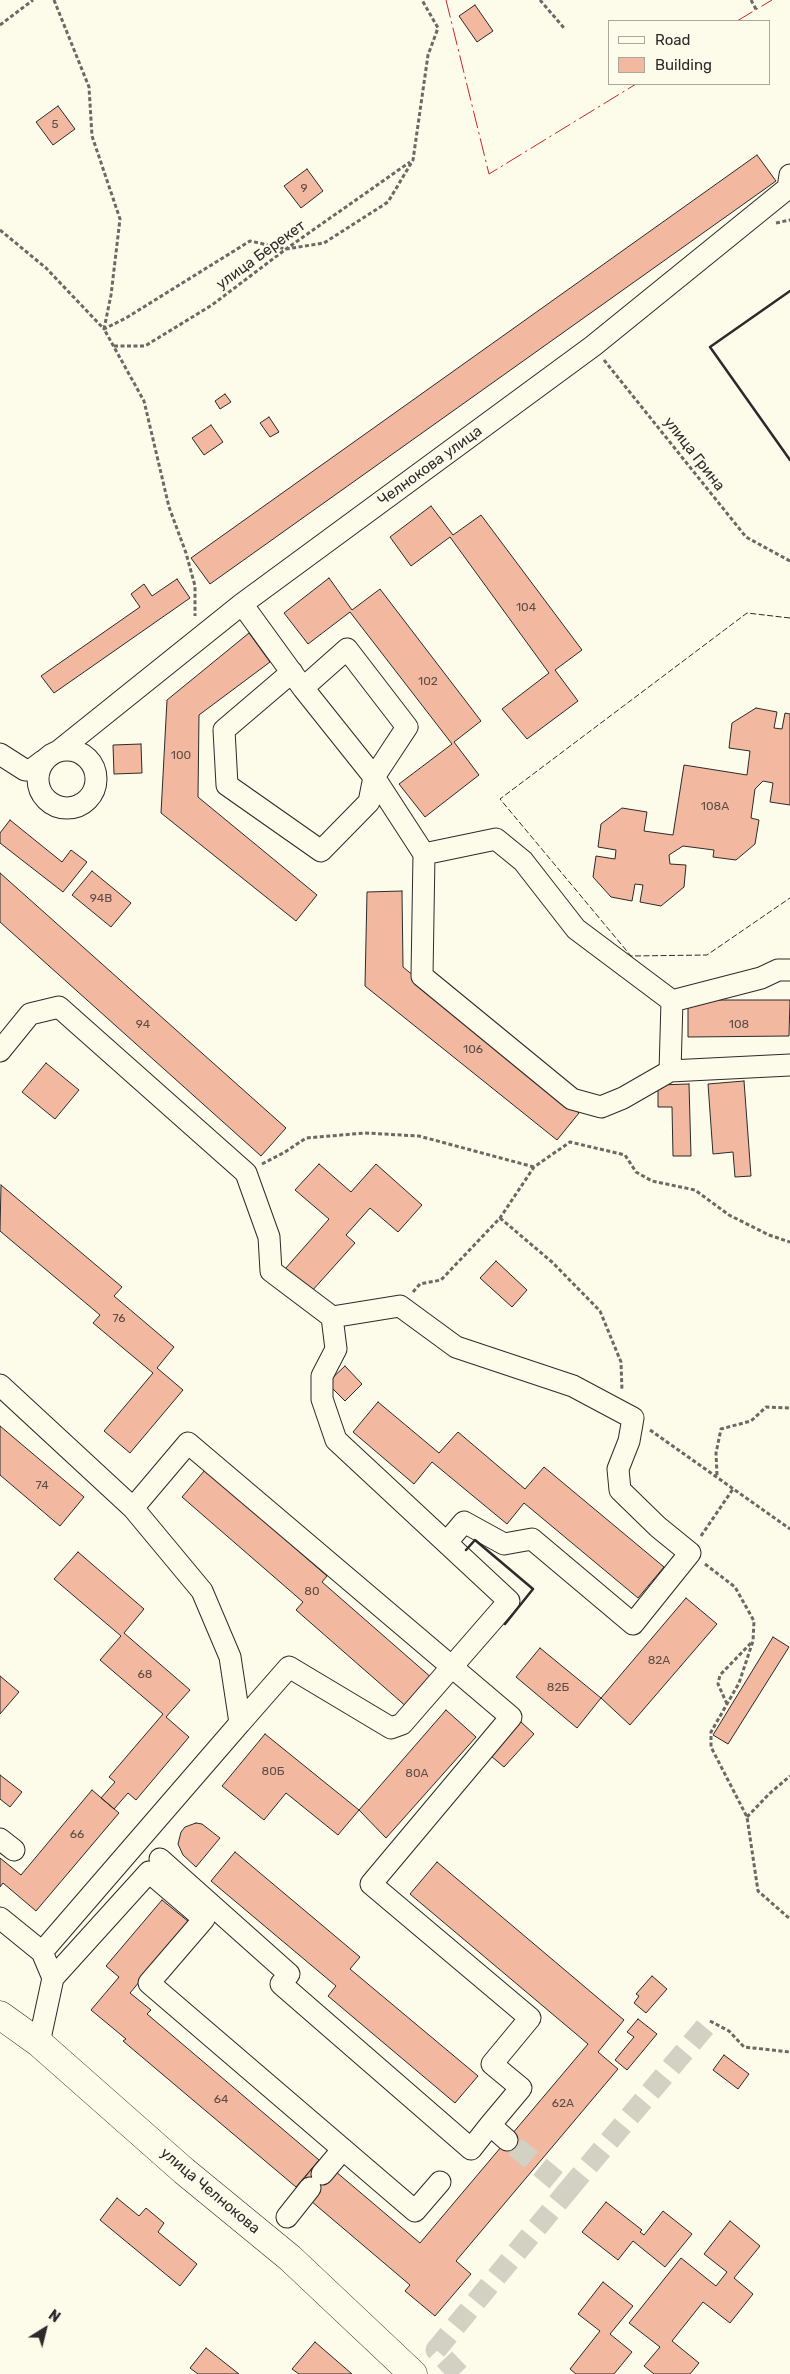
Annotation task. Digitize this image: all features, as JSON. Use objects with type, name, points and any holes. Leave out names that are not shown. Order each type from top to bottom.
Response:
[{"type":"main road","name":"улица Челнокова","points":[[0,2015],[39,2043],[184,2171],[290,2258],[413,2374]]},
{"type":"street","name":"Челнокова улица","points":[[0,754],[25,770],[31,770],[52,756],[193,641],[592,346],[788,188],[789,169]]},
{"type":"street","points":[[242,604],[297,680],[374,777],[424,854],[422,976],[572,1098],[601,1107],[623,1098],[670,1071],[790,1065]]},
{"type":"street","points":[[347,650],[407,728],[374,777],[369,802],[322,851],[226,785],[224,730],[297,680],[347,650]]},
{"type":"street","points":[[424,854],[496,839],[523,861],[576,929],[672,1001]]},
{"type":"street","points":[[672,1001],[761,978],[778,970],[790,970]]},
{"type":"street","points":[[670,1071],[672,1001]]},
{"type":"street","points":[[0,1051],[30,1014],[59,1007],[246,1172],[269,1237],[271,1271],[332,1318],[336,1349],[322,1376],[322,1399],[336,1440],[509,1601],[411,1715],[402,1724],[391,1728],[289,1668],[42,1952]]},
{"type":"street","points":[[332,1318],[400,1306],[456,1348],[573,1386],[633,1418],[629,1441],[618,1469],[620,1490],[658,1527],[690,1553],[632,1624],[532,1539],[504,1544],[464,1522],[447,1542]]},
{"type":"street","points":[[0,1385],[133,1508],[202,1591],[230,1657],[240,1723]]},
{"type":"street","points":[[133,1508],[188,1443],[512,1717],[370,1884],[530,2018],[492,2064],[521,2088],[471,2149],[281,1984],[290,1974],[155,1866]]},
{"type":"street","points":[[139,1842],[155,1866],[204,1919],[148,1983],[415,2211],[440,2182]]},
{"type":"street","points":[[39,2043],[52,1978],[155,1866]]},
{"type":"street","points":[[0,1918],[42,1952],[52,1978]]},
{"type":"street","points":[[490,2125],[508,2140]]},
{"type":"street","points":[[287,2217],[343,2149]]},
{"type":"path","points":[[0,25],[33,0]]},
{"type":"path","points":[[54,0],[89,87],[92,136],[120,219],[111,295],[104,329]]},
{"type":"path","points":[[104,329],[126,318],[250,240],[286,249],[324,243],[388,202],[413,160],[428,54],[438,28],[422,0]]},
{"type":"path","points":[[540,0],[564,28]]},
{"type":"path","points":[[751,0],[757,11]]},
{"type":"path","name":"улица Берекет","points":[[114,346],[145,346],[212,306],[286,249],[413,160]]},
{"type":"path","points":[[0,230],[46,268],[104,329],[144,401],[169,507],[188,558],[195,586],[196,602],[193,641]]},
{"type":"path","name":"улица Грина","points":[[592,346],[746,537],[790,561]]},
{"type":"path","points":[[246,1172],[285,1152],[306,1138],[365,1133],[419,1136],[534,1167]]},
{"type":"path","points":[[400,1306],[420,1284],[442,1280],[500,1218],[534,1167],[570,1142],[625,1154],[636,1172],[652,1181],[695,1190],[729,1215],[770,1235],[790,1242]]},
{"type":"path","points":[[500,1218],[552,1262],[600,1311],[621,1362],[622,1400],[633,1418],[717,1475],[732,1489],[790,1529]]},
{"type":"path","points":[[717,1475],[716,1453],[721,1429],[751,1421],[766,1407],[790,1408]]},
{"type":"path","points":[[732,1489],[690,1553],[735,1587],[754,1620],[752,1641],[739,1683],[711,1732],[711,1747],[747,1817],[758,1891],[790,1919]]},
{"type":"path","points":[[727,1704],[718,1684],[720,1675],[752,1641]]},
{"type":"path","points":[[747,1817],[790,1776]]},
{"type":"path","points":[[710,2021],[729,2031],[744,2047],[790,2052]]},
{"type":"building","points":[[475,5],[493,31],[477,42],[459,16]]},
{"type":"building","points":[[58,106],[75,129],[53,145],[36,122]]},
{"type":"building","points":[[757,155],[776,181],[210,584],[191,558]]},
{"type":"building","points":[[307,169],[323,191],[301,208],[284,186]]},
{"type":"building","points":[[225,394],[231,402],[220,409],[215,401]]},
{"type":"building","points":[[269,417],[279,432],[270,437],[260,423]]},
{"type":"building","points":[[211,425],[223,442],[204,455],[192,438]]},
{"type":"building","points":[[431,506],[453,535],[481,515],[582,650],[555,670],[578,701],[527,739],[502,709],[549,673],[450,537],[411,566],[390,537]]},
{"type":"building","points":[[329,578],[352,610],[380,589],[481,721],[454,742],[479,775],[425,817],[399,784],[452,744],[350,612],[308,644],[284,613]]},
{"type":"building","points":[[177,579],[190,598],[54,693],[41,676],[140,607],[131,594],[144,584],[152,596]]},
{"type":"building","points":[[249,633],[270,662],[199,715],[198,797],[317,895],[296,921],[161,813],[167,700]]},
{"type":"building","points":[[756,708],[777,712],[774,728],[782,729],[785,713],[790,714],[790,805],[770,802],[773,783],[763,781],[755,789],[751,818],[759,820],[755,844],[736,860],[713,857],[714,850],[683,846],[669,855],[670,864],[686,865],[684,887],[661,906],[640,902],[643,885],[635,884],[632,901],[611,897],[593,877],[596,856],[615,859],[616,850],[598,847],[601,824],[622,808],[647,812],[644,831],[673,835],[684,765],[747,775],[750,751],[729,748],[732,723]]},
{"type":"building","points":[[141,744],[142,773],[114,774],[113,745]]},
{"type":"building","points":[[10,820],[62,862],[71,850],[87,862],[63,892],[0,843],[0,833]]},
{"type":"building","points":[[92,871],[131,903],[111,927],[72,895]]},
{"type":"building","points":[[0,873],[286,1128],[261,1156],[0,922]]},
{"type":"building","points":[[402,891],[403,967],[579,1113],[557,1140],[365,986],[367,892]]},
{"type":"building","points":[[688,1000],[790,1000],[789,1036],[688,1037]]},
{"type":"building","points":[[46,1063],[79,1090],[55,1119],[22,1092]]},
{"type":"building","points":[[744,1081],[751,1176],[735,1177],[733,1152],[713,1154],[708,1084]]},
{"type":"building","points":[[689,1084],[691,1156],[673,1156],[672,1107],[658,1107],[658,1085]]},
{"type":"building","points":[[319,1164],[351,1192],[376,1164],[422,1205],[398,1232],[370,1208],[346,1235],[355,1243],[311,1292],[285,1269],[329,1219],[295,1190]]},
{"type":"building","points":[[1,1185],[122,1287],[114,1296],[174,1347],[157,1368],[183,1390],[130,1453],[104,1431],[153,1373],[93,1323],[100,1315],[0,1231]]},
{"type":"building","points":[[496,1261],[527,1290],[512,1307],[480,1278]]},
{"type":"building","points":[[345,1366],[362,1384],[345,1401],[327,1383]]},
{"type":"building","points":[[378,1402],[439,1453],[458,1432],[525,1489],[544,1467],[664,1567],[638,1598],[524,1503],[507,1524],[432,1462],[414,1484],[353,1432]]},
{"type":"building","points":[[0,1426],[84,1497],[60,1526],[0,1475]]},
{"type":"building","points":[[205,1470],[327,1576],[322,1582],[433,1679],[408,1708],[296,1610],[303,1602],[182,1497]]},
{"type":"building","points":[[78,1552],[144,1609],[124,1633],[190,1690],[166,1717],[189,1737],[136,1800],[128,1793],[114,1809],[101,1798],[115,1782],[109,1777],[163,1714],[100,1660],[121,1636],[54,1579]]},
{"type":"building","points":[[686,1598],[717,1624],[630,1725],[601,1698]]},
{"type":"building","points":[[773,1637],[789,1647],[728,1744],[713,1735]]},
{"type":"building","points":[[540,1648],[601,1698],[577,1728],[516,1677]]},
{"type":"building","points":[[0,1676],[19,1692],[0,1714]]},
{"type":"building","points":[[446,1710],[476,1737],[386,1838],[359,1810]]},
{"type":"building","points":[[521,1722],[534,1734],[504,1767],[491,1756]]},
{"type":"building","points":[[265,1734],[359,1810],[338,1835],[286,1793],[264,1820],[222,1786]]},
{"type":"building","points":[[0,1775],[22,1792],[10,1807],[0,1799]]},
{"type":"building","points":[[92,1790],[119,1813],[36,1911],[3,1883],[0,1887],[0,1858],[21,1875]]},
{"type":"building","points":[[196,1823],[202,1824],[220,1838],[196,1867],[183,1855],[178,1844],[181,1832],[185,1827]]},
{"type":"building","points":[[235,1852],[360,1957],[350,1969],[478,2076],[455,2103],[328,1996],[336,1986],[211,1881]]},
{"type":"building","points":[[437,1862],[624,2020],[598,2052],[618,2069],[456,2261],[471,2274],[435,2316],[405,2291],[410,2285],[311,2201],[317,2193],[302,2181],[314,2166],[329,2179],[335,2171],[420,2243],[588,2044],[410,1894]]},
{"type":"building","points":[[162,1900],[189,1922],[130,1993],[151,2010],[147,2014],[319,2160],[296,2187],[123,2041],[126,2039],[91,2010],[119,1977],[106,1966]]},
{"type":"building","points":[[652,1976],[667,1989],[646,2013],[634,2003],[639,1996],[636,1994]]},
{"type":"building","points":[[638,2019],[657,2034],[627,2070],[615,2060],[634,2037],[627,2032]]},
{"type":"building","points":[[724,2055],[749,2074],[738,2089],[713,2070]]},
{"type":"building","points":[[117,2198],[139,2216],[146,2208],[164,2223],[158,2232],[197,2264],[180,2286],[100,2220]]},
{"type":"building","points":[[606,2202],[642,2230],[640,2232],[644,2235],[663,2211],[692,2234],[665,2267],[633,2241],[618,2260],[582,2232]]},
{"type":"building","points":[[730,2221],[760,2246],[734,2278],[753,2294],[730,2323],[703,2302],[672,2341],[699,2363],[690,2374],[654,2374],[644,2366],[660,2347],[629,2323],[681,2258],[716,2286],[727,2272],[704,2254]]},
{"type":"building","points":[[603,2282],[633,2306],[610,2334],[632,2352],[614,2374],[576,2374],[570,2369],[600,2331],[578,2314]]},
{"type":"building","points":[[315,2342],[352,2374],[299,2374],[292,2369]]},
{"type":"building","points":[[206,2348],[239,2374],[198,2374],[190,2368]]},
{"type":"tunnel","points":[[568,2190],[710,2021]]},
{"type":"tunnel","points":[[459,2374],[436,2350],[568,2190],[507,2140]]},
{"type":"fence","points":[[790,618],[747,613],[500,799],[631,956],[707,955],[790,898]]},
{"type":"wall","points":[[790,291],[710,347],[790,460]]},
{"type":"wall","points":[[466,1550],[475,1540],[533,1589],[505,1624]]},
{"type":"power","points":[[446,0],[489,174],[634,85]]},
{"type":"power","points":[[739,20],[772,0]]}]
